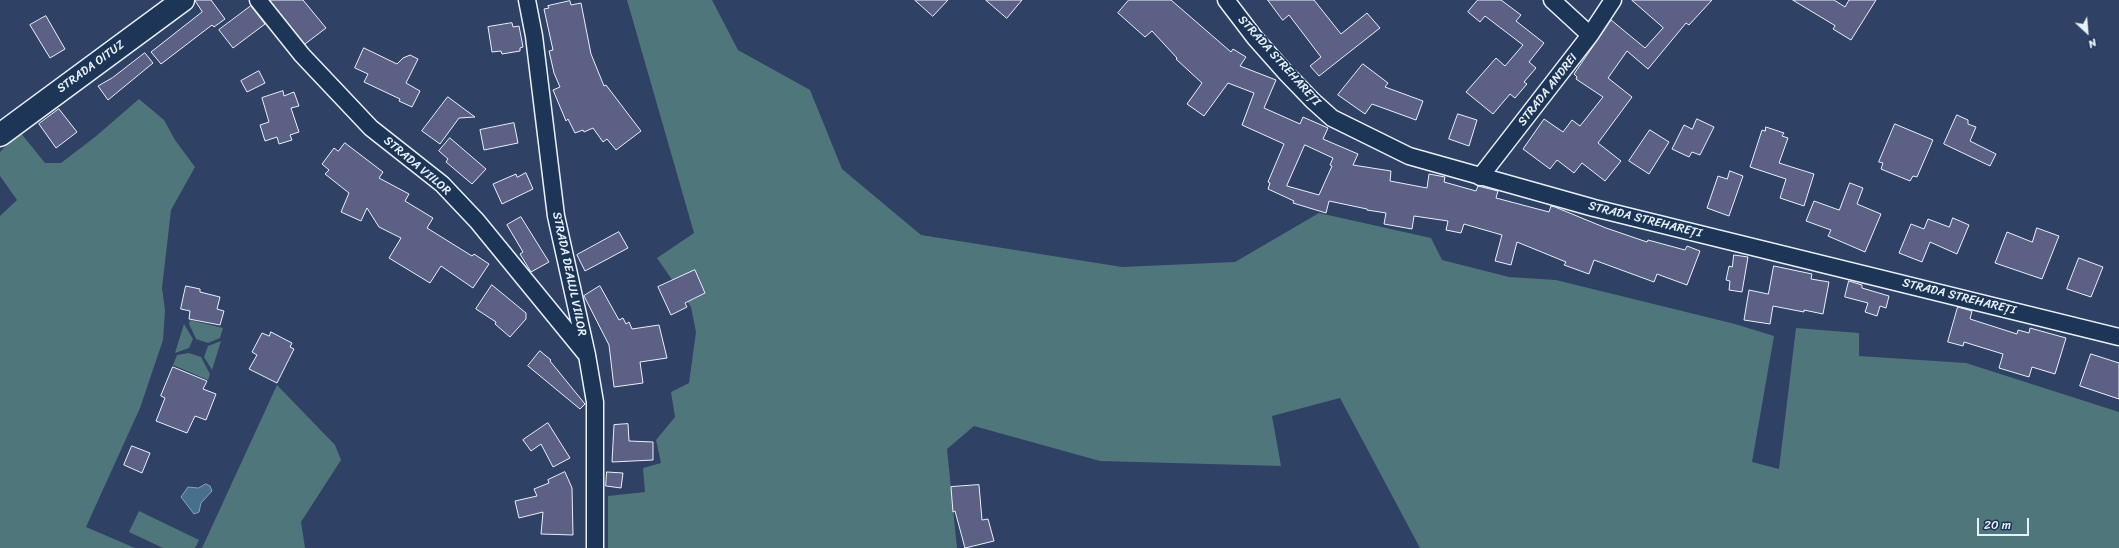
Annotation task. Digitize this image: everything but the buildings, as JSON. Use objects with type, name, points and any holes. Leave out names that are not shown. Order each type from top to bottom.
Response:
[{"type":"main road","name":"STRADA OITUZ","points":[[0,135],[183,0]]},
{"type":"street","name":"STRADA VIILOR","points":[[258,0],[302,55],[371,128],[442,184],[477,221],[546,308],[587,355]]},
{"type":"street","name":"STRADA DEALUL VIILOR","points":[[527,0],[534,36],[556,216],[587,355],[595,402],[596,548]]},
{"type":"street","name":"STRADA STREHAREȚI","points":[[1226,0],[1255,38],[1286,73],[1332,118],[1409,156],[1594,208],[2119,337]]},
{"type":"street","points":[[1552,0],[1590,35]]},
{"type":"street","name":"STRADA ANDREI","points":[[1480,177],[1590,35],[1613,0]]},
{"type":"green space","points":[[627,0],[712,0],[738,50],[810,90],[842,169],[921,235],[1122,267],[1235,262],[1319,213],[1431,238],[1442,260],[1509,277],[1556,280],[1735,324],[1774,336],[1752,462],[1779,469],[1796,328],[1859,333],[1859,356],[1966,363],[2119,412],[2119,548],[1420,548],[1340,398],[1272,416],[1281,466],[1100,461],[974,426],[947,449],[957,548],[608,548],[608,496],[645,492],[643,468],[661,463],[656,440],[675,417],[671,392],[689,383],[696,332],[691,307],[657,258],[694,233]]},
{"type":"green space","points":[[139,99],[164,120],[175,140],[195,167],[171,210],[162,288],[165,310],[163,340],[140,408],[86,527],[135,548],[0,548],[0,216],[17,200],[0,176],[0,152],[20,132],[45,163],[61,163],[95,137]]},
{"type":"green space","points":[[190,320],[223,328],[220,338],[208,343],[196,339],[189,324]]},
{"type":"green space","points":[[184,324],[193,339],[189,348],[175,353]]},
{"type":"green space","points":[[221,341],[212,370],[204,357],[208,346]]},
{"type":"green space","points":[[189,353],[201,357],[210,374],[208,380],[173,365],[177,355]]},
{"type":"green space","points":[[277,385],[335,445],[341,460],[301,522],[305,548],[202,548]]},
{"type":"green space","points":[[139,511],[199,540],[195,548],[163,548],[129,532]]},
{"type":"water","points":[[206,484],[210,486],[212,491],[201,503],[199,512],[194,514],[181,497],[188,487],[198,488]]}]
